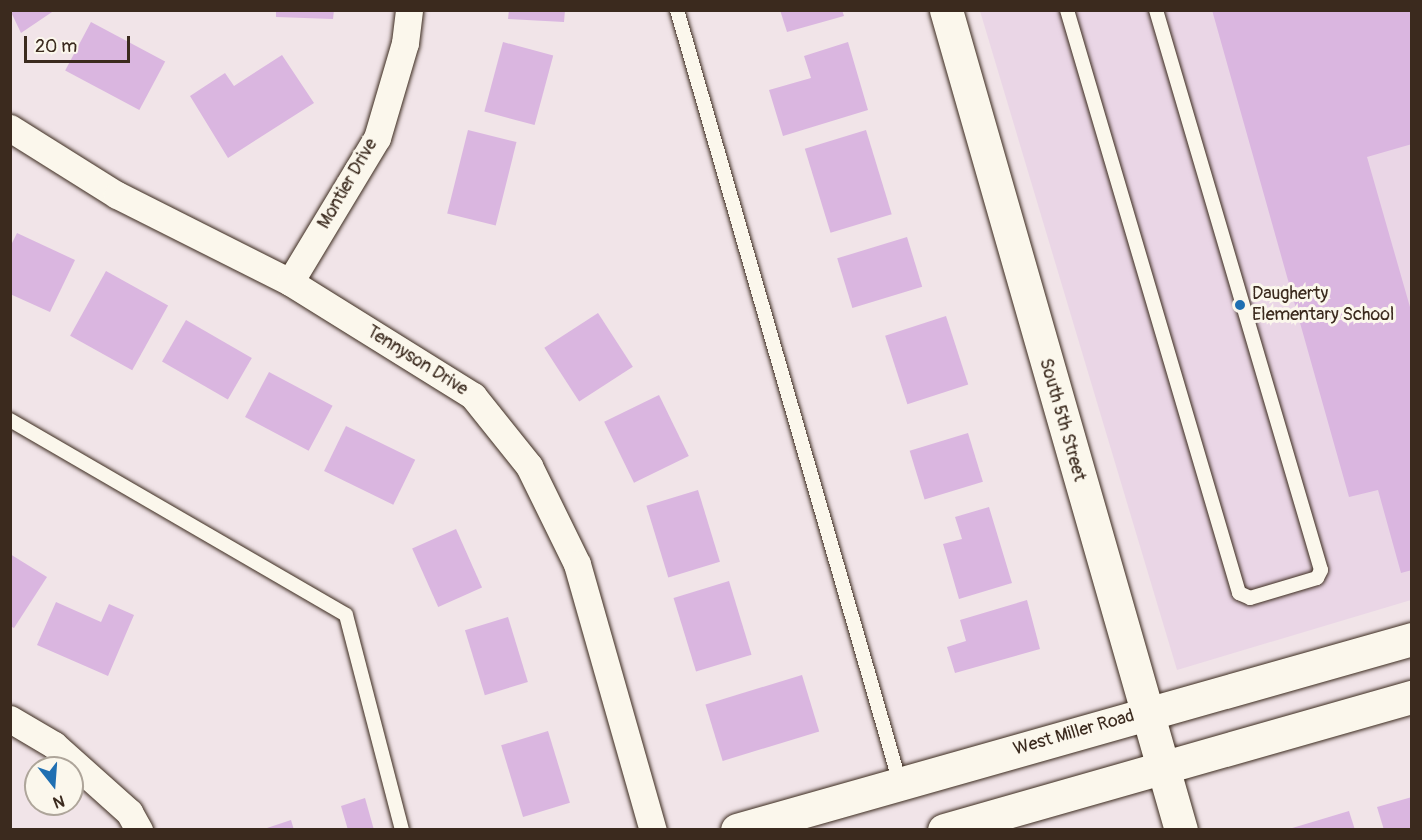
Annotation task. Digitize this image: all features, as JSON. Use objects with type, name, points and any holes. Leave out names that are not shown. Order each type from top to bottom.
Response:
[{"type":"main road","name":"South 5th Street","points":[[949,11],[1180,830]]},
{"type":"main road","name":"West Miller Road","points":[[737,830],[1145,712],[1412,639]]},
{"type":"main road","points":[[944,830],[1412,697]]},
{"type":"street","name":"Montier Drive","points":[[290,282],[377,138],[405,43],[409,10]]},
{"type":"street","name":"Tennyson Drive","points":[[10,128],[117,195],[290,282],[473,396],[529,466],[578,564],[653,830]]},
{"type":"street","points":[[10,719],[54,745],[129,812],[138,830]]},
{"type":"lane","points":[[677,10],[900,783]]},
{"type":"lane","points":[[1067,10],[1239,593],[1250,598],[1317,578],[1322,570],[1156,10]]},
{"type":"lane","points":[[10,420],[346,615],[402,830]]},
{"type":"shaded area","name":"Daugherty Elementary School","points":[[980,11],[1411,11],[1411,600],[1177,670]]},
{"type":"building","points":[[10,10],[55,10],[21,33]]},
{"type":"building","points":[[276,10],[334,10],[333,19],[276,17]]},
{"type":"building","points":[[509,10],[565,10],[564,22],[508,19]]},
{"type":"building","points":[[780,10],[842,10],[844,16],[787,32]]},
{"type":"building","points":[[1212,10],[1412,10],[1412,144],[1367,157],[1412,314],[1412,570],[1401,573],[1378,490],[1349,497]]},
{"type":"building","points":[[91,22],[165,61],[139,110],[65,71]]},
{"type":"building","points":[[503,42],[553,55],[535,125],[484,112]]},
{"type":"building","points":[[848,42],[868,110],[783,136],[769,90],[811,78],[804,56]]},
{"type":"building","points":[[282,55],[314,103],[228,158],[190,96],[225,73],[234,86]]},
{"type":"building","points":[[468,130],[517,142],[496,226],[447,213]]},
{"type":"building","points":[[866,130],[892,214],[831,233],[805,149]]},
{"type":"building","points":[[17,233],[75,260],[50,312],[10,294],[10,247]]},
{"type":"building","points":[[907,237],[922,287],[852,308],[837,258]]},
{"type":"building","points":[[106,271],[168,305],[132,370],[70,336]]},
{"type":"building","points":[[598,313],[633,367],[579,402],[544,348]]},
{"type":"building","points":[[946,316],[968,384],[907,404],[885,336]]},
{"type":"building","points":[[186,320],[252,358],[228,400],[162,362]]},
{"type":"building","points":[[269,372],[333,406],[309,451],[245,417]]},
{"type":"building","points":[[659,395],[689,456],[634,483],[604,422]]},
{"type":"building","points":[[346,426],[415,460],[393,505],[324,471]]},
{"type":"building","points":[[968,433],[983,482],[925,500],[910,451]]},
{"type":"building","points":[[698,490],[720,562],[668,578],[646,506]]},
{"type":"building","points":[[989,507],[1012,583],[959,599],[943,544],[962,539],[955,517]]},
{"type":"building","points":[[456,529],[482,587],[438,607],[412,549]]},
{"type":"building","points":[[10,554],[47,577],[14,628],[10,626]]},
{"type":"building","points":[[729,581],[752,655],[696,672],[674,598]]},
{"type":"building","points":[[1027,600],[1040,649],[955,673],[947,647],[966,641],[960,620]]},
{"type":"building","points":[[56,602],[101,622],[109,604],[134,615],[108,676],[37,645]]},
{"type":"building","points":[[508,617],[528,682],[485,695],[465,630]]},
{"type":"building","points":[[802,675],[819,731],[723,761],[705,705]]},
{"type":"building","points":[[548,731],[570,803],[523,817],[501,745]]},
{"type":"building","points":[[1412,797],[1412,830],[1384,830],[1377,807]]},
{"type":"building","points":[[365,798],[374,830],[348,830],[341,806]]},
{"type":"building","points":[[1349,811],[1355,830],[1289,830],[1289,829]]},
{"type":"building","points":[[291,820],[294,830],[264,830],[264,829]]},
{"type":"place","name":"Daugherty Elementary School","points":[[1240,305]]}]
